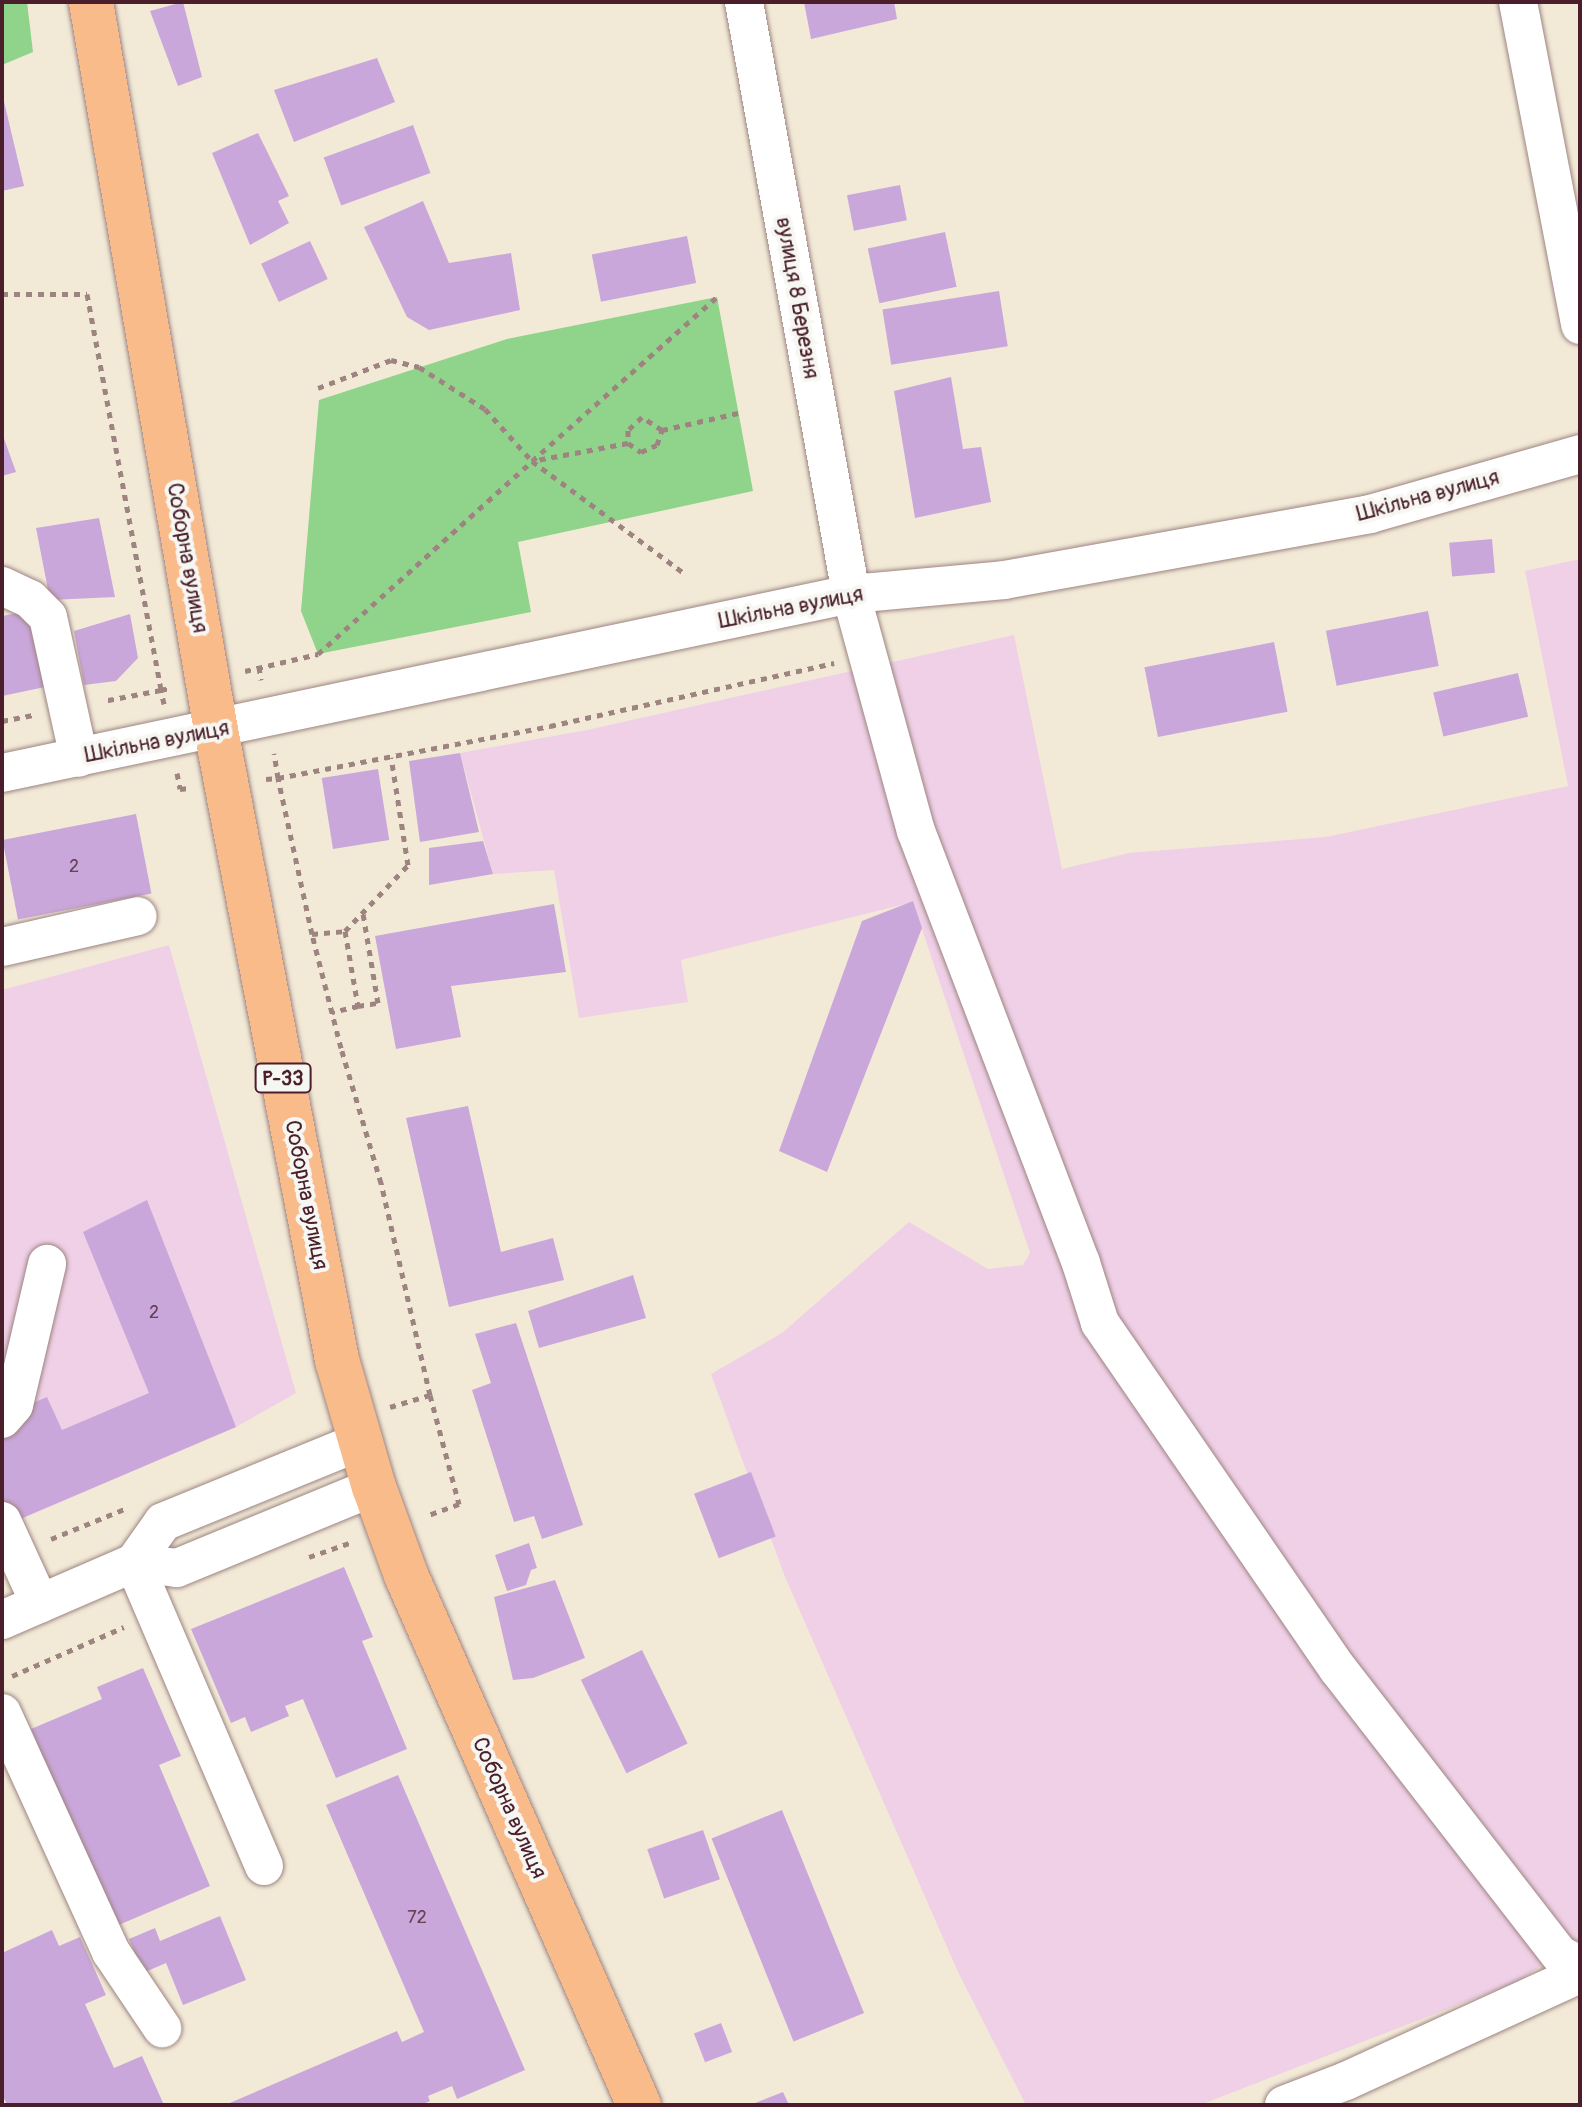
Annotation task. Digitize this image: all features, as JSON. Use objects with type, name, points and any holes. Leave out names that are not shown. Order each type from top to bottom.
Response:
[{"type":"main road","name":"Соборна вулиця","points":[[91,2],[216,730],[337,1360],[374,1487],[406,1575],[639,2105]]},
{"type":"street","name":"вулиця 8 Березня","points":[[744,2],[851,594],[916,831],[1057,1198],[1100,1323],[1338,1669],[1573,1964]]},
{"type":"street","points":[[1518,2],[1580,325]]},
{"type":"street","name":"Шкільна вулиця","points":[[2,773],[851,594],[1004,580],[1370,514],[1580,454]]},
{"type":"street","points":[[2,586],[30,599],[48,617],[79,758]]},
{"type":"street","points":[[2,947],[138,916]]},
{"type":"street","points":[[2,1419],[14,1405],[47,1264]]},
{"type":"street","points":[[134,1563],[163,1522],[361,1441]]},
{"type":"street","points":[[2,1620],[134,1563],[177,1568],[374,1487]]},
{"type":"street","points":[[2,1521],[40,1604]]},
{"type":"street","points":[[134,1563],[264,1866]]},
{"type":"street","points":[[2,1713],[111,1952],[162,2028]]},
{"type":"street","points":[[1284,2105],[1346,2081],[1573,1964]]},
{"type":"path","points":[[2,294],[87,294],[161,690],[2,721]]},
{"type":"path","points":[[318,654],[717,297]]},
{"type":"path","points":[[318,388],[391,360],[419,367],[485,409],[532,461],[684,573]]},
{"type":"path","points":[[628,443],[628,430],[642,417],[662,430],[738,413]]},
{"type":"path","points":[[532,461],[628,443],[641,452],[657,445],[662,430]]},
{"type":"path","points":[[430,1395],[381,1183],[312,934],[278,778],[550,726],[868,655]]},
{"type":"path","points":[[312,934],[345,931],[408,865],[391,757]]},
{"type":"path","points":[[332,1012],[378,1003],[362,912]]},
{"type":"path","points":[[345,931],[358,1006]]},
{"type":"path","points":[[300,1560],[459,1504]]},
{"type":"path","points":[[2,1681],[156,1613]]},
{"type":"shaded area","points":[[1580,559],[1580,1939],[1517,1982],[1200,2105],[1026,2105],[958,1972],[785,1577],[711,1374],[782,1333],[909,1222],[988,1269],[1023,1265],[1030,1253],[913,902],[681,960],[688,1002],[579,1018],[554,870],[493,874],[460,753],[587,730],[1014,635],[1062,869],[1129,853],[1326,837],[1568,786],[1525,571]]},
{"type":"shaded area","points":[[169,945],[296,1393],[236,1427],[2,1527],[2,990]]},
{"type":"green space","points":[[2,2],[27,2],[33,52],[2,65]]},
{"type":"green space","points":[[717,297],[753,491],[518,542],[531,612],[318,654],[301,611],[319,400],[507,339]]},
{"type":"building","points":[[183,2],[202,77],[178,86],[150,11]]},
{"type":"building","points":[[804,2],[894,2],[897,19],[811,39]]},
{"type":"building","points":[[377,58],[395,102],[294,142],[274,90]]},
{"type":"building","points":[[2,93],[24,186],[2,191]]},
{"type":"building","points":[[413,125],[430,173],[341,205],[324,157]]},
{"type":"building","points":[[258,133],[289,196],[278,201],[289,223],[250,245],[212,153]]},
{"type":"building","points":[[900,185],[907,220],[854,231],[847,195]]},
{"type":"building","points":[[423,201],[449,263],[511,253],[520,310],[429,330],[407,317],[364,227]]},
{"type":"building","points":[[945,232],[957,287],[879,303],[868,248]]},
{"type":"building","points":[[687,236],[696,283],[601,302],[592,255]]},
{"type":"building","points":[[310,241],[328,279],[279,302],[261,264]]},
{"type":"building","points":[[999,291],[1008,346],[891,365],[882,309]]},
{"type":"building","points":[[951,377],[963,449],[981,447],[991,502],[915,518],[894,391]]},
{"type":"building","points":[[2,433],[16,472],[2,476]]},
{"type":"building","points":[[99,518],[115,597],[50,600],[36,528]]},
{"type":"building","points":[[1492,539],[1495,573],[1452,577],[1449,543]]},
{"type":"building","points":[[29,611],[45,687],[2,696],[2,616]]},
{"type":"building","points":[[1428,611],[1439,666],[1337,686],[1326,631]]},
{"type":"building","points":[[130,614],[138,658],[116,681],[84,685],[74,631]]},
{"type":"building","points":[[1274,642],[1288,712],[1158,737],[1144,667]]},
{"type":"building","points":[[1518,673],[1528,717],[1443,736],[1433,693]]},
{"type":"building","points":[[460,753],[479,832],[420,842],[409,761]]},
{"type":"building","points":[[378,769],[389,840],[333,849],[322,778]]},
{"type":"building","points":[[136,814],[151,894],[18,919],[2,840]]},
{"type":"building","points":[[483,841],[493,874],[429,885],[429,848]]},
{"type":"building","points":[[913,901],[922,928],[827,1172],[779,1151],[862,921]]},
{"type":"building","points":[[554,904],[566,972],[451,986],[461,1037],[396,1049],[375,936]]},
{"type":"building","points":[[468,1106],[501,1252],[553,1238],[564,1280],[449,1307],[406,1118]]},
{"type":"building","points":[[147,1200],[236,1427],[13,1522],[2,1497],[2,1416],[47,1397],[62,1430],[149,1393],[83,1232]]},
{"type":"building","points":[[633,1275],[646,1318],[539,1348],[528,1311]]},
{"type":"building","points":[[516,1323],[583,1525],[542,1539],[534,1516],[514,1522],[472,1390],[491,1383],[475,1334]]},
{"type":"building","points":[[751,1472],[776,1536],[719,1558],[694,1494]]},
{"type":"building","points":[[529,1543],[537,1568],[531,1570],[526,1585],[507,1591],[495,1555]]},
{"type":"building","points":[[344,1567],[373,1637],[362,1641],[407,1749],[336,1778],[303,1699],[285,1706],[289,1716],[251,1732],[245,1717],[231,1723],[191,1629]]},
{"type":"building","points":[[555,1580],[585,1658],[533,1678],[513,1680],[494,1597]]},
{"type":"building","points":[[642,1650],[688,1743],[626,1773],[581,1680]]},
{"type":"building","points":[[143,1668],[181,1756],[159,1765],[210,1886],[114,1927],[31,1729],[102,1699],[97,1687]]},
{"type":"building","points":[[398,1775],[525,2070],[457,2099],[452,2086],[428,2096],[430,2101],[421,2105],[225,2105],[397,2031],[402,2042],[424,2032],[326,1805]]},
{"type":"building","points":[[782,1810],[864,2013],[794,2042],[712,1838]]},
{"type":"building","points":[[703,1830],[720,1879],[664,1898],[647,1849]]},
{"type":"building","points":[[220,1916],[246,1980],[183,2005],[166,1963],[143,1973],[129,1939],[155,1928],[160,1941]]},
{"type":"building","points":[[52,1930],[59,1946],[80,1937],[106,1995],[85,2004],[114,2068],[142,2056],[164,2105],[7,2105],[2,2094],[2,1953]]},
{"type":"building","points":[[721,2023],[732,2052],[705,2062],[694,2033]]},
{"type":"building","points":[[783,2092],[789,2105],[750,2105]]}]
